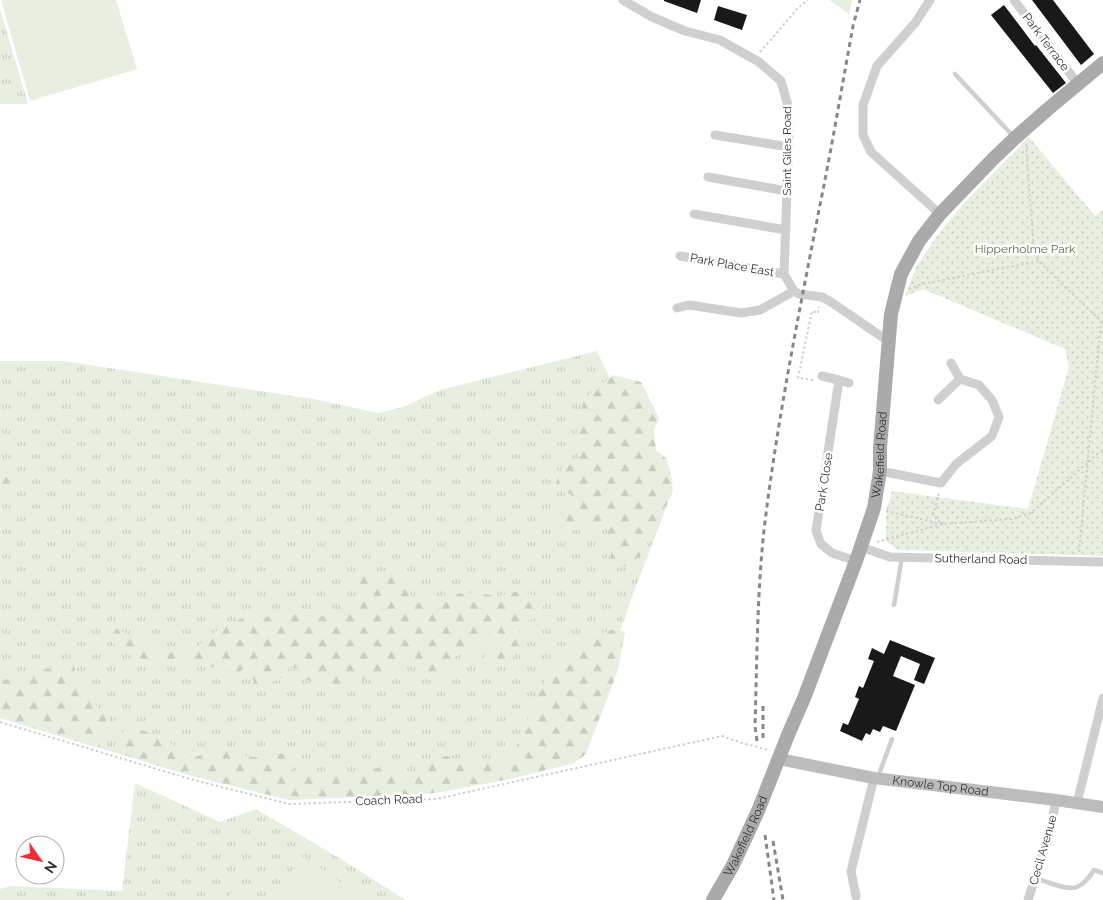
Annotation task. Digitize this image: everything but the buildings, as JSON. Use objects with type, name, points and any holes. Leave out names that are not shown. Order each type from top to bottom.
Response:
[{"type":"main road","name":"Wakefield Road","points":[[713,900],[733,866],[758,811],[804,698],[874,508],[880,471],[880,448],[891,314],[901,274],[920,241],[940,214],[1020,134],[1103,64]]},
{"type":"street","name":"Saint Giles Road","points":[[623,0],[652,17],[685,31],[720,40],[759,62],[781,81],[788,106],[789,147],[784,274]]},
{"type":"street","points":[[930,0],[877,66],[863,105],[863,136],[871,152],[940,214]]},
{"type":"street","name":"Park Terrace","points":[[1014,0],[1078,84]]},
{"type":"street","points":[[716,135],[789,147]]},
{"type":"street","points":[[708,177],[787,191]]},
{"type":"street","points":[[694,214],[786,230]]},
{"type":"street","name":"Park Place East","points":[[680,256],[784,274]]},
{"type":"street","points":[[784,274],[794,291],[799,294],[822,297],[888,341]]},
{"type":"street","points":[[676,308],[689,305],[741,314],[760,310],[794,291]]},
{"type":"street","points":[[880,471],[907,478],[941,483],[956,464],[992,436],[999,417],[992,400],[979,385],[960,379],[951,363]]},
{"type":"street","points":[[822,376],[849,383]]},
{"type":"street","points":[[938,400],[960,379]]},
{"type":"street","name":"Park Close","points":[[839,380],[816,532],[821,544],[832,553],[856,561]]},
{"type":"street","name":"Sutherland Road","points":[[861,547],[890,557],[1103,562]]},
{"type":"street","points":[[1077,803],[1099,728],[1103,698]]},
{"type":"street","name":"Knowle Top Road","points":[[780,756],[876,778],[1103,807]]},
{"type":"street","points":[[856,896],[851,872],[876,778]]},
{"type":"street","name":"Cecil Avenue","points":[[1028,900],[1050,831],[1056,800]]},
{"type":"lane","points":[[955,74],[1020,134]]},
{"type":"lane","points":[[894,605],[902,557]]},
{"type":"lane","points":[[876,778],[892,739]]},
{"type":"lane","points":[[1035,878],[1068,889],[1077,887],[1084,882],[1094,870],[1103,873]]},
{"type":"path","points":[[755,60],[758,54],[799,7],[808,0]]},
{"type":"path","points":[[1020,134],[1034,250],[1039,261],[1102,322],[1078,562]]},
{"type":"path","points":[[895,295],[922,284],[1039,261]]},
{"type":"path","points":[[822,297],[818,313],[812,311],[798,378],[817,380],[822,376]]},
{"type":"path","points":[[861,547],[942,524],[1011,519],[1031,513],[1103,449]]},
{"type":"path","points":[[941,483],[933,515],[942,524]]},
{"type":"path","points":[[874,508],[942,524]]},
{"type":"path","name":"Coach Road","points":[[0,722],[190,779],[289,804],[436,799],[722,736],[780,756]]},
{"type":"green space","points":[[1,0],[116,0],[137,69],[30,101]]},
{"type":"green space","points":[[829,0],[852,0],[849,14]]},
{"type":"green space","points":[[0,9],[28,104],[0,104]]},
{"type":"green space","name":"Hipperholme Park","points":[[1029,137],[1095,216],[1103,210],[1103,556],[898,550],[886,541],[886,511],[892,491],[1028,509],[1069,367],[1065,349],[923,289],[905,296],[916,267],[936,237],[965,202]]},
{"type":"green space","points":[[597,351],[668,503],[632,597],[574,763],[509,779],[435,793],[289,800],[189,775],[0,718],[0,361],[63,361],[319,400],[378,413],[403,407],[440,390]]},
{"type":"green space","points":[[613,375],[641,382],[659,418],[654,430],[656,450],[666,458],[671,473],[673,492],[653,528],[642,554],[626,566],[611,569],[611,548],[606,524],[593,523],[573,531],[554,519],[577,499],[555,487],[560,472],[566,466],[581,461],[576,452],[577,425],[584,399]]},
{"type":"green space","points":[[0,471],[9,471],[14,476],[5,487],[5,495],[0,505]]},
{"type":"green space","points":[[379,573],[407,583],[413,600],[430,605],[446,594],[476,593],[499,596],[519,591],[545,598],[540,617],[524,622],[519,632],[528,636],[515,655],[503,665],[496,667],[489,665],[483,659],[498,637],[497,628],[473,647],[456,656],[446,670],[424,675],[417,669],[414,657],[401,665],[352,684],[336,687],[320,686],[305,678],[297,668],[289,667],[285,676],[259,691],[250,687],[254,682],[251,673],[244,668],[239,673],[212,667],[156,662],[135,657],[115,645],[111,637],[117,628],[128,635],[144,640],[159,650],[174,652],[192,651],[219,629],[247,616],[266,617],[299,612],[307,617],[327,616],[357,594],[362,577]]},
{"type":"green space","points":[[616,629],[625,632],[618,670],[586,754],[574,763],[509,779],[435,793],[289,800],[142,761],[117,742],[125,729],[133,727],[161,737],[193,758],[222,747],[240,749],[246,756],[261,758],[284,753],[291,757],[292,770],[302,777],[333,772],[362,771],[388,766],[393,775],[416,773],[430,759],[447,756],[467,763],[511,759],[545,680],[565,659],[592,636]]},
{"type":"green space","points":[[74,664],[75,676],[91,700],[109,719],[111,726],[101,737],[99,748],[0,718],[0,689],[3,681],[20,675]]},
{"type":"green space","points":[[135,783],[220,822],[256,809],[406,900],[0,900],[0,889],[10,886],[122,891]]},
{"type":"green space","points":[[304,856],[364,900],[272,899]]},
{"type":"green space","points":[[239,883],[260,900],[225,900]]},
{"type":"railway","points":[[757,741],[755,726],[759,603],[769,489],[796,327],[829,161],[853,26],[860,0]]},
{"type":"railway","points":[[763,706],[763,740]]},
{"type":"railway","points":[[765,835],[774,900]]},
{"type":"railway","points":[[773,841],[783,900]]}]
